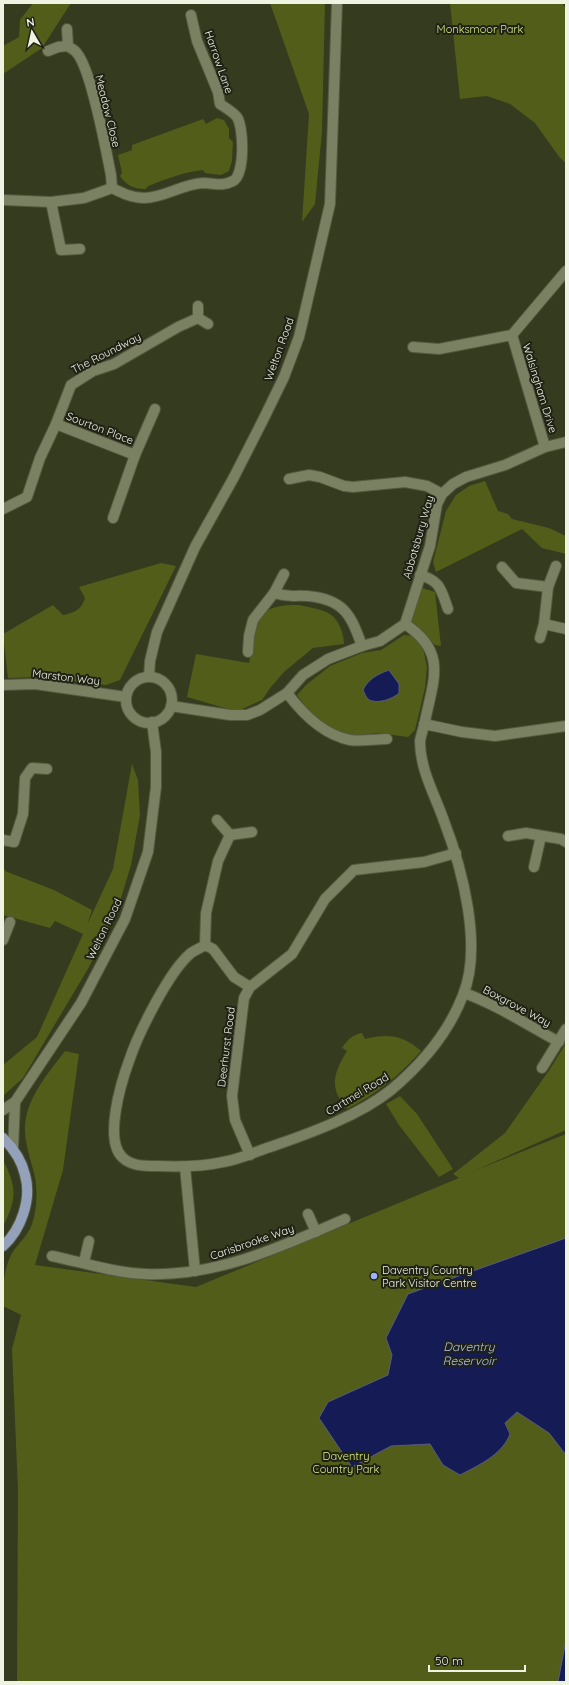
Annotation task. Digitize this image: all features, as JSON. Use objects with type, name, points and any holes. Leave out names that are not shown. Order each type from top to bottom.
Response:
[{"type":"main road","points":[[3,1138],[13,1149],[26,1175],[26,1204],[16,1231],[3,1246]]},
{"type":"street","name":"Welton Road","points":[[149,677],[150,661],[160,624],[195,547],[234,477],[284,377],[299,337],[330,204],[337,3]]},
{"type":"street","name":"Harrow Lane","points":[[112,188],[125,195],[144,198],[203,183],[220,186],[234,181],[240,172],[241,134],[238,118],[220,104],[216,85],[197,41],[191,15]]},
{"type":"street","points":[[48,50],[68,46],[67,29]]},
{"type":"street","name":"Meadow Close","points":[[68,46],[76,51],[82,62],[94,96],[111,175],[112,188]]},
{"type":"street","points":[[3,200],[51,202],[84,198],[112,188]]},
{"type":"street","points":[[51,202],[61,250],[80,249]]},
{"type":"street","name":"Walsingham Drive","points":[[413,347],[439,349],[512,336],[566,271]]},
{"type":"street","points":[[198,306],[198,318],[208,324]]},
{"type":"street","name":"The Roundway","points":[[3,509],[27,497],[40,458],[56,424],[70,385],[93,371],[114,364],[178,327],[198,318]]},
{"type":"street","name":"Walsingham Drive","points":[[512,336],[545,447]]},
{"type":"street","name":"Sourton Place","points":[[113,518],[135,455],[155,409]]},
{"type":"street","name":"Sourton Place","points":[[56,424],[135,455]]},
{"type":"street","name":"Abbotsbury Way","points":[[405,624],[430,546],[438,504],[442,494],[453,484],[466,477],[505,465],[545,447],[566,442]]},
{"type":"street","points":[[289,479],[309,475],[320,477],[344,486],[353,487],[405,482],[427,486],[442,494]]},
{"type":"street","points":[[540,638],[544,624],[548,587],[556,566]]},
{"type":"street","points":[[502,567],[516,583],[548,587]]},
{"type":"street","points":[[248,652],[249,636],[253,620],[274,592],[284,574]]},
{"type":"street","points":[[420,575],[432,579],[440,586],[448,609]]},
{"type":"street","points":[[274,592],[288,597],[308,596],[330,601],[343,608],[352,619],[362,646]]},
{"type":"street","points":[[171,706],[230,715],[247,715],[260,710],[287,693],[303,675],[328,659],[380,641],[405,624]]},
{"type":"street","name":"Cartmel Road","points":[[205,945],[191,953],[167,984],[134,1046],[124,1077],[114,1126],[114,1144],[123,1159],[135,1165],[185,1167],[225,1162],[250,1155],[332,1124],[389,1092],[430,1052],[445,1031],[464,993],[470,971],[469,918],[456,853],[443,816],[430,788],[423,764],[420,740],[435,671],[433,655],[427,642],[416,631],[405,624]]},
{"type":"street","points":[[544,624],[566,628]]},
{"type":"street","points":[[149,677],[156,678],[167,686],[172,699],[171,706],[164,717],[152,722],[140,720],[130,713],[126,698],[128,689],[134,682],[141,678],[149,677]]},
{"type":"street","name":"Marston Way","points":[[3,685],[35,684],[126,698]]},
{"type":"street","points":[[287,693],[303,714],[335,735],[350,740],[387,739]]},
{"type":"street","name":"Welton Road","points":[[3,1110],[15,1102],[81,1003],[125,919],[148,852],[156,787],[156,752],[152,722]]},
{"type":"street","points":[[424,724],[462,732],[495,736],[566,726]]},
{"type":"street","points":[[3,840],[14,842],[19,828],[23,814],[25,778],[32,768],[47,768]]},
{"type":"street","points":[[217,820],[230,835]]},
{"type":"street","points":[[230,835],[252,832]]},
{"type":"street","points":[[508,836],[526,833],[561,839],[566,842]]},
{"type":"street","points":[[230,835],[218,861],[214,875],[206,913],[205,945],[213,949],[234,977],[250,987],[292,954],[325,898],[354,870],[424,862],[456,853]]},
{"type":"street","points":[[534,867],[542,836]]},
{"type":"street","points":[[3,940],[10,922]]},
{"type":"street","name":"Deerhurst Road","points":[[250,987],[244,998],[232,1096],[235,1120],[250,1155]]},
{"type":"street","name":"Boxgrove Way","points":[[464,993],[488,1001],[522,1023],[559,1042]]},
{"type":"street","name":"Boxgrove Way","points":[[542,1068],[566,1029]]},
{"type":"street","points":[[13,1149],[15,1102]]},
{"type":"street","name":"Carisbrooke Way","points":[[185,1167],[195,1271]]},
{"type":"street","points":[[308,1214],[316,1232]]},
{"type":"street","name":"Carisbrooke Way","points":[[52,1256],[144,1274],[195,1271],[224,1266],[273,1250],[345,1219]]},
{"type":"street","points":[[84,1262],[89,1241]]},
{"type":"green space","points":[[33,3],[71,3],[42,48],[3,74],[3,46],[19,37],[20,20]]},
{"type":"green space","points":[[270,3],[325,3],[322,132],[315,204],[302,222],[309,114]]},
{"type":"green space","name":"Monksmoor Park","points":[[450,3],[562,3],[566,9],[566,163],[560,158],[535,123],[510,104],[487,96],[460,99]]},
{"type":"green space","points":[[217,118],[224,120],[229,129],[229,138],[233,142],[232,161],[229,171],[221,175],[205,173],[203,170],[189,172],[168,178],[148,186],[146,189],[131,186],[120,176],[122,173],[118,155],[132,150],[132,145],[203,119],[206,124]]},
{"type":"green space","points":[[485,481],[498,511],[508,514],[512,519],[549,528],[566,536],[566,554],[542,548],[522,529],[436,572],[433,562],[446,511],[456,495],[469,486]]},
{"type":"green space","points":[[161,563],[176,566],[120,680],[106,685],[40,677],[8,678],[3,634],[53,605],[63,615],[77,610],[84,602],[85,598],[79,587]]},
{"type":"green space","points":[[422,588],[435,592],[441,646],[435,645],[412,623],[411,616]]},
{"type":"green space","points":[[299,605],[315,608],[330,614],[336,620],[340,628],[344,644],[313,648],[284,672],[262,700],[242,709],[228,709],[187,697],[196,654],[249,663],[256,628],[265,612],[282,606]]},
{"type":"green space","points":[[404,635],[413,636],[423,648],[427,667],[425,688],[415,730],[408,737],[377,733],[354,736],[334,730],[311,714],[297,695],[306,685],[330,666],[362,653],[381,650]]},
{"type":"green space","points":[[132,764],[138,780],[140,815],[131,865],[118,908],[89,967],[23,1078],[3,1096],[3,1065],[37,1037],[83,934],[55,921],[50,928],[3,915],[3,864],[5,871],[54,890],[92,910],[87,925],[113,869]]},
{"type":"green space","points":[[362,1033],[365,1039],[388,1036],[402,1039],[421,1051],[387,1084],[347,1109],[337,1094],[335,1087],[336,1074],[347,1051],[342,1048],[350,1038]]},
{"type":"green space","name":"Daventry Country Park","points":[[566,1043],[566,1130],[474,1171],[566,1134],[566,1682],[17,1682],[18,1491],[12,1349],[21,1315],[3,1306],[3,1286],[8,1261],[13,1251],[30,1228],[34,1218],[36,1206],[35,1179],[25,1137],[27,1115],[34,1095],[52,1067],[65,1051],[79,1054],[63,1170],[35,1265],[196,1287],[459,1178],[453,1174],[505,1133],[550,1069]]},
{"type":"green space","points":[[400,1096],[417,1114],[453,1169],[439,1177],[399,1125],[386,1104]]},
{"type":"green space","points":[[3,1160],[11,1178],[14,1193],[11,1209],[3,1226]]},
{"type":"water","points":[[389,670],[399,684],[399,693],[384,700],[371,701],[368,699],[363,690],[365,686],[374,677]]},
{"type":"water","name":"Daventry Reservoir","points":[[566,1238],[566,1455],[549,1433],[517,1412],[505,1423],[510,1434],[496,1454],[460,1475],[443,1465],[430,1444],[391,1446],[352,1467],[319,1418],[328,1402],[388,1375],[392,1355],[386,1338],[408,1294]]},
{"type":"water","points":[[566,1640],[566,1682],[558,1682]]},
{"type":"place","name":"Daventry Country Park Visitor Centre","points":[[374,1276]]}]
